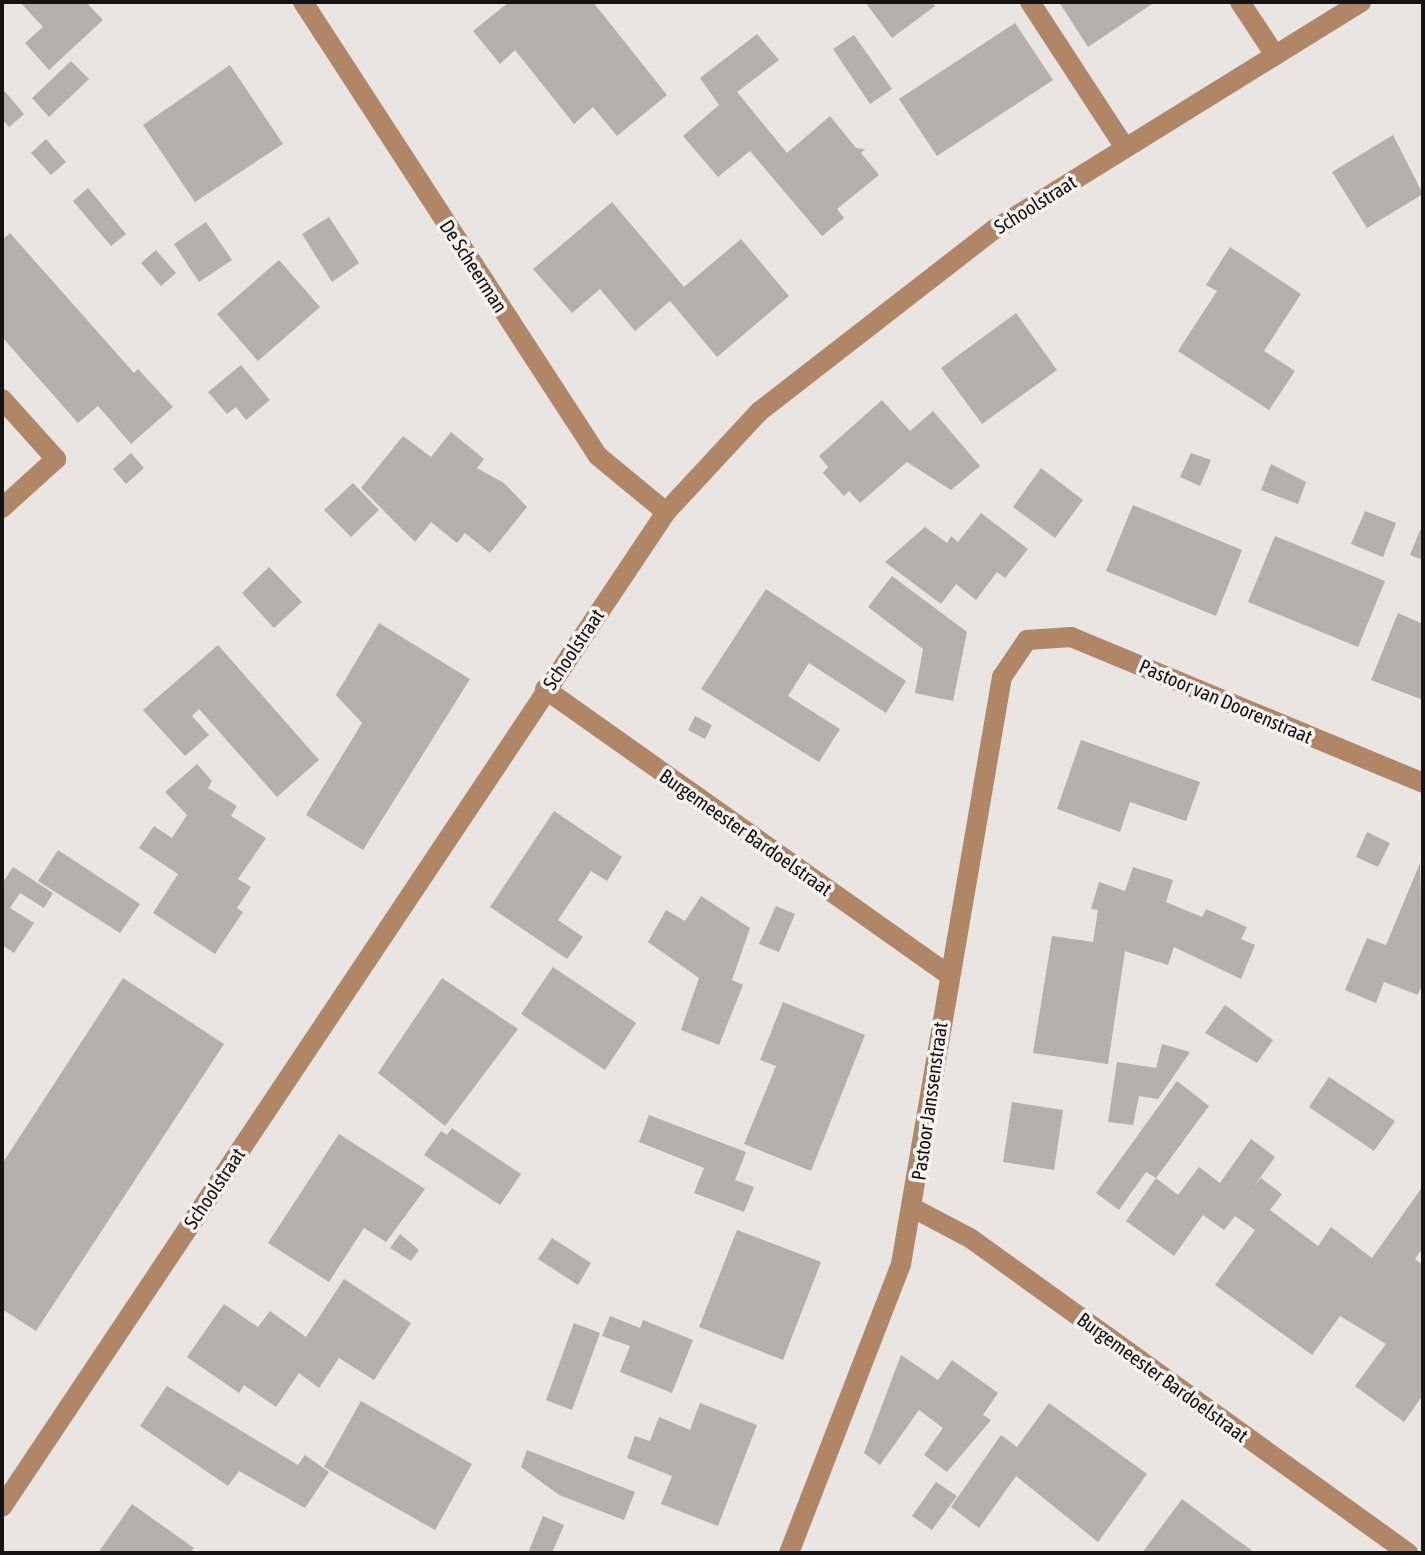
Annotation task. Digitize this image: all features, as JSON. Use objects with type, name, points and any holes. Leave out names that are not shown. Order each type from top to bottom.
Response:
[{"type":"street","name":"De Scheerman","points":[[303,2],[598,456],[666,512]]},
{"type":"street","points":[[1030,2],[1125,148]]},
{"type":"street","points":[[1240,2],[1275,55]]},
{"type":"street","name":"Schoolstraat","points":[[5,1498],[666,512],[760,411],[859,330],[995,229],[1361,2]]},
{"type":"street","points":[[2,399],[56,459],[2,508]]},
{"type":"street","name":"Pastoor van Doorenstraat","points":[[1027,640],[1071,637],[1423,783]]},
{"type":"street","name":"Pastoor Janssenstraat","points":[[789,1553],[901,1264],[913,1208],[947,974],[1002,677],[1027,640]]},
{"type":"street","name":"Burgemeester Bardoelstraat","points":[[545,689],[947,974]]},
{"type":"street","name":"Burgemeester Bardoelstraat","points":[[913,1208],[970,1238],[1408,1553]]},
{"type":"building","points":[[20,2],[86,2],[103,20],[49,70],[25,43],[43,27]]},
{"type":"building","points":[[509,2],[593,2],[667,95],[617,136],[593,107],[574,124],[515,50],[500,64],[473,31]]},
{"type":"building","points":[[865,2],[932,2],[935,6],[892,38]]},
{"type":"building","points":[[1059,2],[1155,2],[1088,47]]},
{"type":"building","points":[[1015,23],[1053,80],[937,156],[899,99]]},
{"type":"building","points":[[757,34],[779,60],[737,92],[787,153],[830,116],[856,148],[865,149],[861,153],[879,175],[837,209],[844,218],[822,236],[750,151],[718,177],[683,136],[719,105],[700,78]]},
{"type":"building","points":[[854,35],[892,89],[870,104],[833,49]]},
{"type":"building","points":[[71,61],[89,79],[49,117],[32,98]]},
{"type":"building","points":[[230,65],[283,144],[195,202],[143,125]]},
{"type":"building","points":[[2,88],[24,114],[9,127],[2,119]]},
{"type":"building","points":[[1393,135],[1423,194],[1367,228],[1332,172]]},
{"type":"building","points":[[46,139],[66,162],[51,175],[31,153]]},
{"type":"building","points":[[88,188],[126,234],[111,246],[73,201]]},
{"type":"building","points":[[612,202],[684,287],[741,239],[789,296],[717,357],[670,301],[635,331],[600,289],[572,313],[533,269]]},
{"type":"building","points":[[329,217],[359,263],[332,282],[302,234]]},
{"type":"building","points":[[206,222],[232,260],[199,282],[174,244]]},
{"type":"building","points":[[10,233],[134,373],[138,369],[173,407],[131,444],[98,406],[78,423],[2,337],[2,240]]},
{"type":"building","points":[[1230,247],[1301,294],[1264,351],[1295,371],[1269,410],[1178,351],[1217,291],[1206,285]]},
{"type":"building","points":[[156,250],[176,273],[161,286],[141,263]]},
{"type":"building","points":[[279,260],[320,307],[258,361],[217,314]]},
{"type":"building","points":[[1016,313],[1057,370],[982,424],[941,368]]},
{"type":"building","points":[[241,365],[270,400],[246,420],[236,407],[227,414],[208,392]]},
{"type":"building","points":[[882,400],[910,431],[933,411],[980,466],[951,490],[907,462],[860,503],[849,491],[844,496],[823,473],[828,467],[819,456]]},
{"type":"building","points":[[451,432],[484,459],[477,468],[504,483],[527,507],[490,553],[465,533],[457,543],[431,522],[415,542],[361,488],[403,436],[431,457]]},
{"type":"building","points":[[131,453],[144,468],[126,484],[113,469]]},
{"type":"building","points":[[1191,453],[1211,460],[1200,486],[1180,477]]},
{"type":"building","points":[[1271,464],[1306,482],[1298,504],[1261,490]]},
{"type":"building","points":[[1041,468],[1083,500],[1055,538],[1013,507]]},
{"type":"building","points":[[353,483],[379,510],[351,537],[324,510]]},
{"type":"building","points":[[1133,505],[1242,550],[1216,616],[1106,571]]},
{"type":"building","points":[[1365,511],[1396,523],[1383,557],[1351,544]]},
{"type":"building","points":[[981,513],[1028,549],[1005,578],[997,572],[976,600],[956,584],[941,604],[885,562],[925,527],[947,543],[951,536],[958,542]]},
{"type":"building","points":[[1420,530],[1423,531],[1423,560],[1410,555]]},
{"type":"building","points":[[1275,536],[1385,581],[1358,647],[1248,602]]},
{"type":"building","points":[[269,567],[302,602],[274,628],[242,593]]},
{"type":"building","points":[[892,576],[967,632],[953,701],[915,693],[923,649],[868,607]]},
{"type":"building","points":[[766,589],[906,681],[886,713],[809,663],[788,696],[840,729],[819,762],[701,689]]},
{"type":"building","points":[[1398,613],[1423,624],[1423,700],[1371,680]]},
{"type":"building","points":[[379,623],[470,679],[363,850],[306,815],[362,723],[336,695]]},
{"type":"building","points":[[218,645],[319,760],[277,797],[199,709],[192,716],[209,735],[185,756],[143,710]]},
{"type":"building","points":[[695,716],[712,725],[705,739],[688,730]]},
{"type":"building","points":[[1081,740],[1200,782],[1186,821],[1130,802],[1120,832],[1057,809]]},
{"type":"building","points":[[197,764],[212,781],[208,788],[237,806],[231,816],[266,838],[238,879],[251,887],[237,908],[243,912],[215,954],[153,913],[178,874],[139,848],[154,826],[172,838],[187,815],[165,792]]},
{"type":"building","points":[[554,811],[622,857],[607,881],[591,871],[558,920],[583,937],[567,959],[490,907]]},
{"type":"building","points":[[1367,832],[1390,843],[1378,867],[1356,857]]},
{"type":"building","points":[[58,850],[140,904],[120,933],[38,881]]},
{"type":"building","points":[[1420,863],[1423,982],[1418,995],[1384,982],[1376,1003],[1345,990],[1367,938],[1386,945]]},
{"type":"building","points":[[13,867],[53,893],[44,908],[20,893],[10,908],[34,923],[14,953],[2,945],[2,884]]},
{"type":"building","points":[[1133,867],[1173,880],[1166,902],[1202,917],[1206,909],[1247,927],[1241,939],[1255,945],[1241,979],[1174,947],[1168,965],[1125,951],[1108,1064],[1033,1053],[1052,936],[1093,942],[1098,910],[1091,909],[1099,882],[1125,891]]},
{"type":"building","points":[[701,896],[750,928],[732,980],[743,985],[719,1045],[681,1030],[699,978],[648,942],[666,910],[685,921]]},
{"type":"building","points":[[776,906],[795,914],[779,952],[759,944]]},
{"type":"building","points":[[553,967],[636,1023],[605,1070],[521,1014]]},
{"type":"building","points":[[123,978],[224,1044],[36,1331],[2,1309],[2,1164]]},
{"type":"building","points":[[442,978],[518,1029],[445,1126],[378,1073]]},
{"type":"building","points":[[783,1002],[865,1035],[811,1171],[744,1144],[776,1066],[760,1060]]},
{"type":"building","points":[[1225,1005],[1273,1040],[1257,1063],[1205,1033]]},
{"type":"building","points":[[1162,1044],[1190,1052],[1158,1099],[1139,1096],[1133,1125],[1108,1122],[1117,1062],[1156,1068]]},
{"type":"building","points":[[1329,1077],[1395,1121],[1374,1151],[1309,1107]]},
{"type":"building","points":[[1177,1081],[1209,1106],[1156,1178],[1146,1172],[1119,1210],[1096,1193]]},
{"type":"building","points":[[1012,1102],[1063,1110],[1054,1170],[1003,1162]]},
{"type":"building","points":[[649,1115],[746,1152],[735,1180],[754,1187],[744,1212],[694,1193],[704,1168],[639,1142]]},
{"type":"building","points":[[452,1128],[521,1174],[500,1205],[424,1155],[441,1131],[447,1135]]},
{"type":"building","points":[[339,1134],[425,1189],[386,1242],[364,1228],[329,1282],[268,1243]]},
{"type":"building","points":[[1251,1139],[1275,1157],[1254,1186],[1261,1178],[1282,1194],[1270,1210],[1318,1246],[1331,1227],[1372,1258],[1423,1186],[1423,1248],[1415,1259],[1423,1265],[1423,1395],[1404,1422],[1355,1386],[1386,1344],[1340,1316],[1312,1355],[1215,1285],[1255,1230],[1235,1216],[1224,1230],[1203,1215],[1174,1256],[1126,1221],[1156,1178],[1178,1195],[1199,1167],[1220,1183]]},
{"type":"building","points":[[737,1230],[821,1262],[783,1360],[699,1327]]},
{"type":"building","points":[[400,1234],[419,1250],[411,1261],[390,1248]]},
{"type":"building","points":[[552,1238],[591,1263],[578,1285],[538,1259]]},
{"type":"building","points":[[344,1279],[411,1323],[374,1380],[339,1358],[319,1388],[299,1373],[276,1407],[244,1385],[239,1393],[187,1357],[224,1304],[258,1327],[270,1311],[306,1337]]},
{"type":"building","points":[[610,1316],[640,1328],[643,1320],[693,1340],[672,1393],[620,1372],[630,1346],[602,1336]]},
{"type":"building","points":[[574,1323],[600,1333],[572,1410],[546,1400]]},
{"type":"building","points":[[901,1355],[938,1380],[952,1360],[998,1393],[983,1415],[991,1420],[947,1472],[924,1455],[943,1428],[919,1410],[880,1465],[864,1453]]},
{"type":"building","points":[[167,1386],[298,1465],[305,1455],[329,1472],[305,1508],[239,1471],[228,1486],[140,1426]]},
{"type":"building","points":[[361,1401],[472,1464],[435,1530],[324,1467]]},
{"type":"building","points":[[700,1403],[757,1425],[718,1526],[661,1504],[672,1476],[627,1458],[635,1436],[650,1441],[659,1417],[690,1430]]},
{"type":"building","points":[[1049,1403],[1147,1474],[1098,1542],[1016,1476],[979,1528],[951,1507],[1001,1435],[1017,1447]]},
{"type":"building","points":[[527,1450],[635,1492],[624,1520],[559,1495],[521,1467]]},
{"type":"building","points":[[936,1482],[957,1496],[932,1530],[912,1516]]},
{"type":"building","points":[[1182,1499],[1230,1535],[1256,1553],[1142,1553]]},
{"type":"building","points":[[132,1504],[194,1548],[190,1553],[98,1553]]},
{"type":"building","points":[[543,1516],[564,1525],[552,1553],[528,1553]]}]
